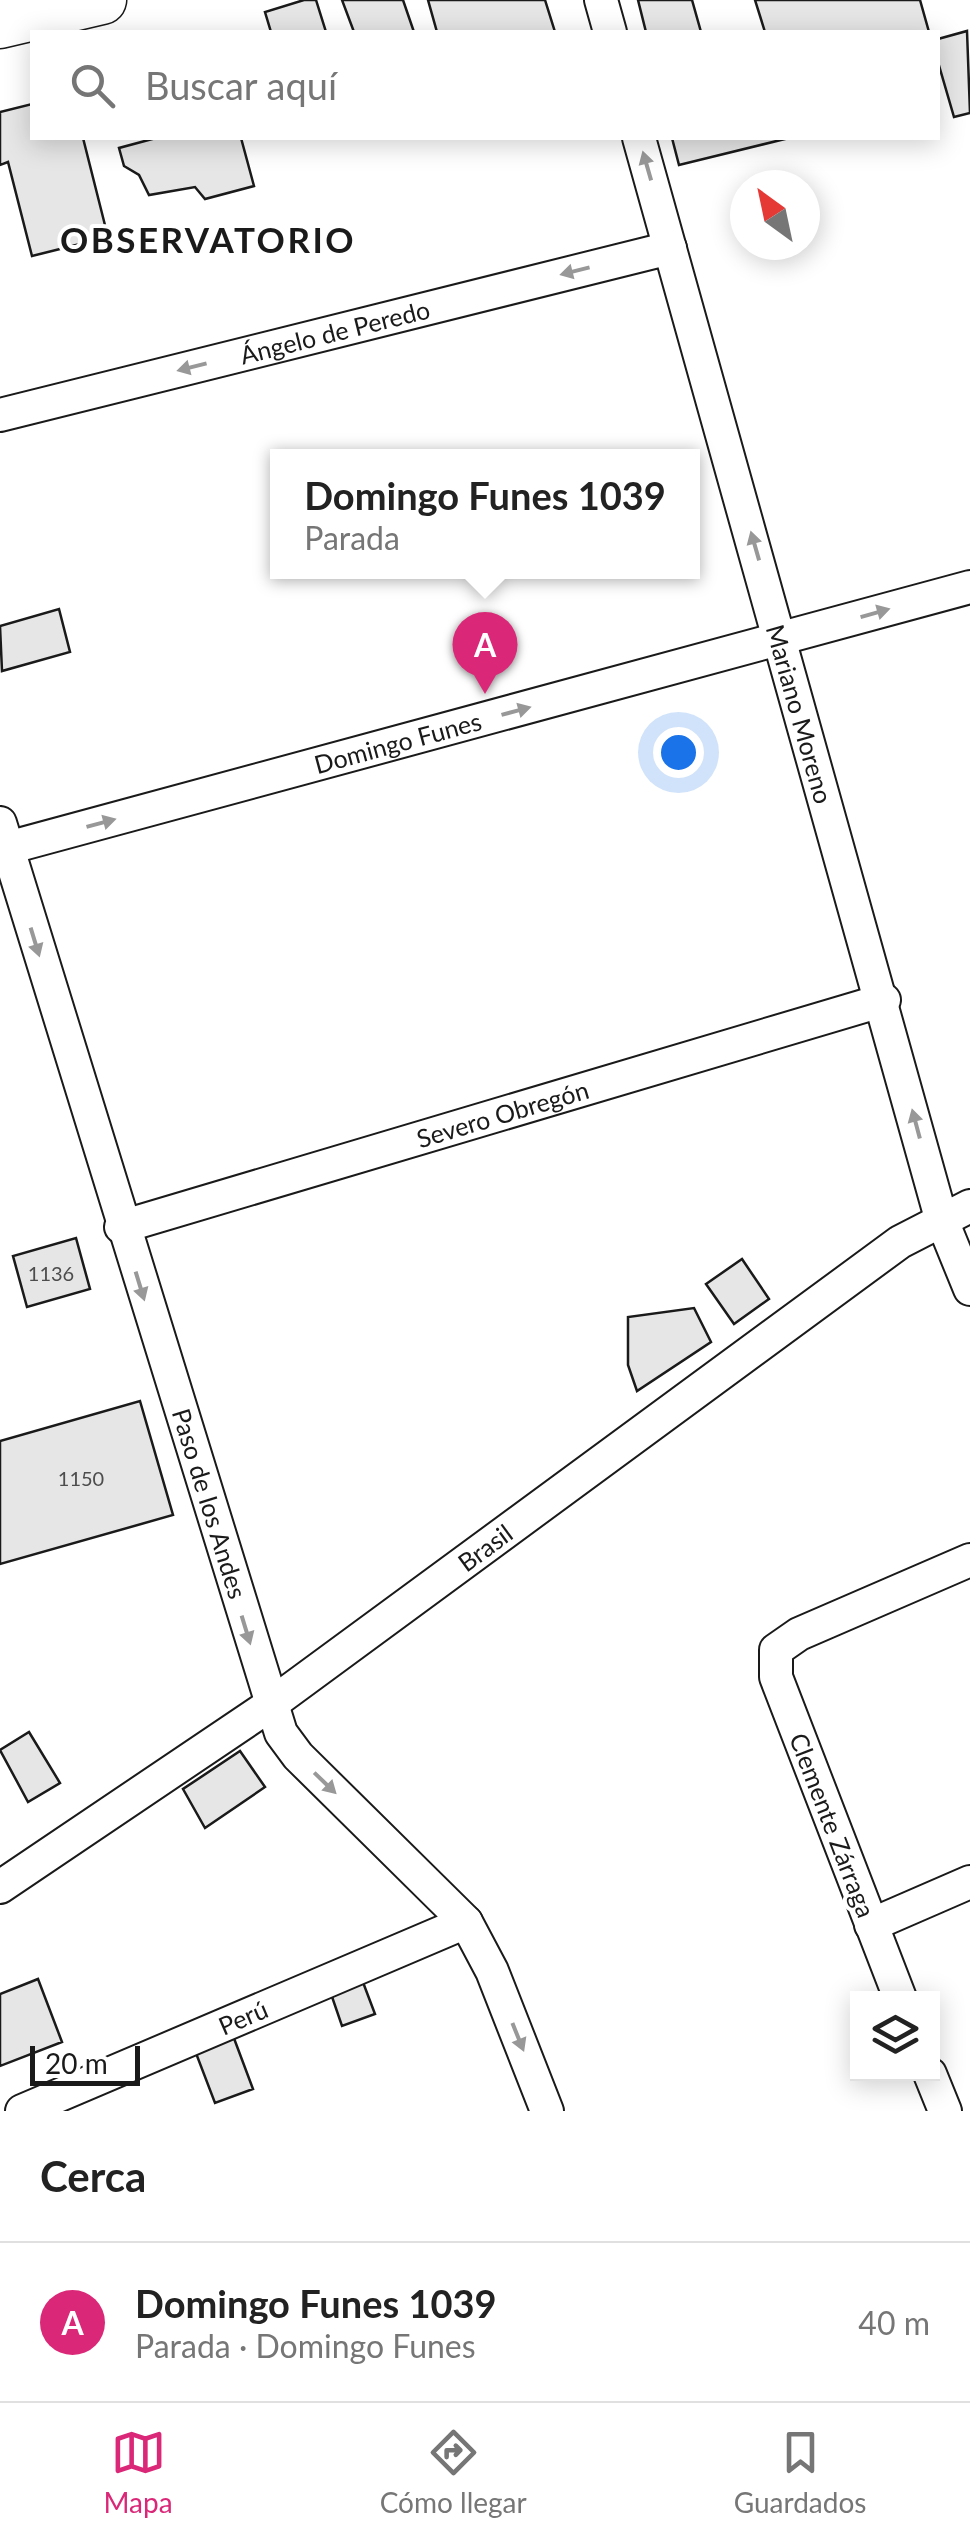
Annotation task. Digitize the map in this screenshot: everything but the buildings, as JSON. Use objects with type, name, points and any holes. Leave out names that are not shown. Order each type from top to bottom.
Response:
[{"type":"main road","points":[[0,24],[102,0]]},
{"type":"street","points":[[601,0],[609,30]]},
{"type":"street","name":"Mariano Moreno","points":[[640,140],[884,1000],[956,1212],[970,1288]]},
{"type":"street","name":"Ángelo de Peredo","points":[[0,415],[670,248]]},
{"type":"street","name":"Domingo Funes","points":[[2,841],[782,640],[970,587]]},
{"type":"street","name":"Paso de los Andes","points":[[2,841],[270,1704],[298,1756],[466,1922],[492,1971],[547,2111]]},
{"type":"street","name":"Severo Obregón","points":[[122,1227],[884,1000]]},
{"type":"street","name":"Brasil","points":[[0,1887],[270,1704],[900,1242],[956,1212]]},
{"type":"street","name":"Clemente Zárraga","points":[[897,1991],[776,1677],[776,1650],[799,1634],[970,1560]]},
{"type":"street","points":[[871,1925],[970,1882]]},
{"type":"street","name":"Perú","points":[[22,2111],[466,1922]]},
{"type":"street","points":[[933,2081],[946,2111]]},
{"type":"place","name":"Domingo Funes 1039","points":[[485,694]]},
{"type":"district","name":"OBSERVATORIO","points":[[208,239]]}]
